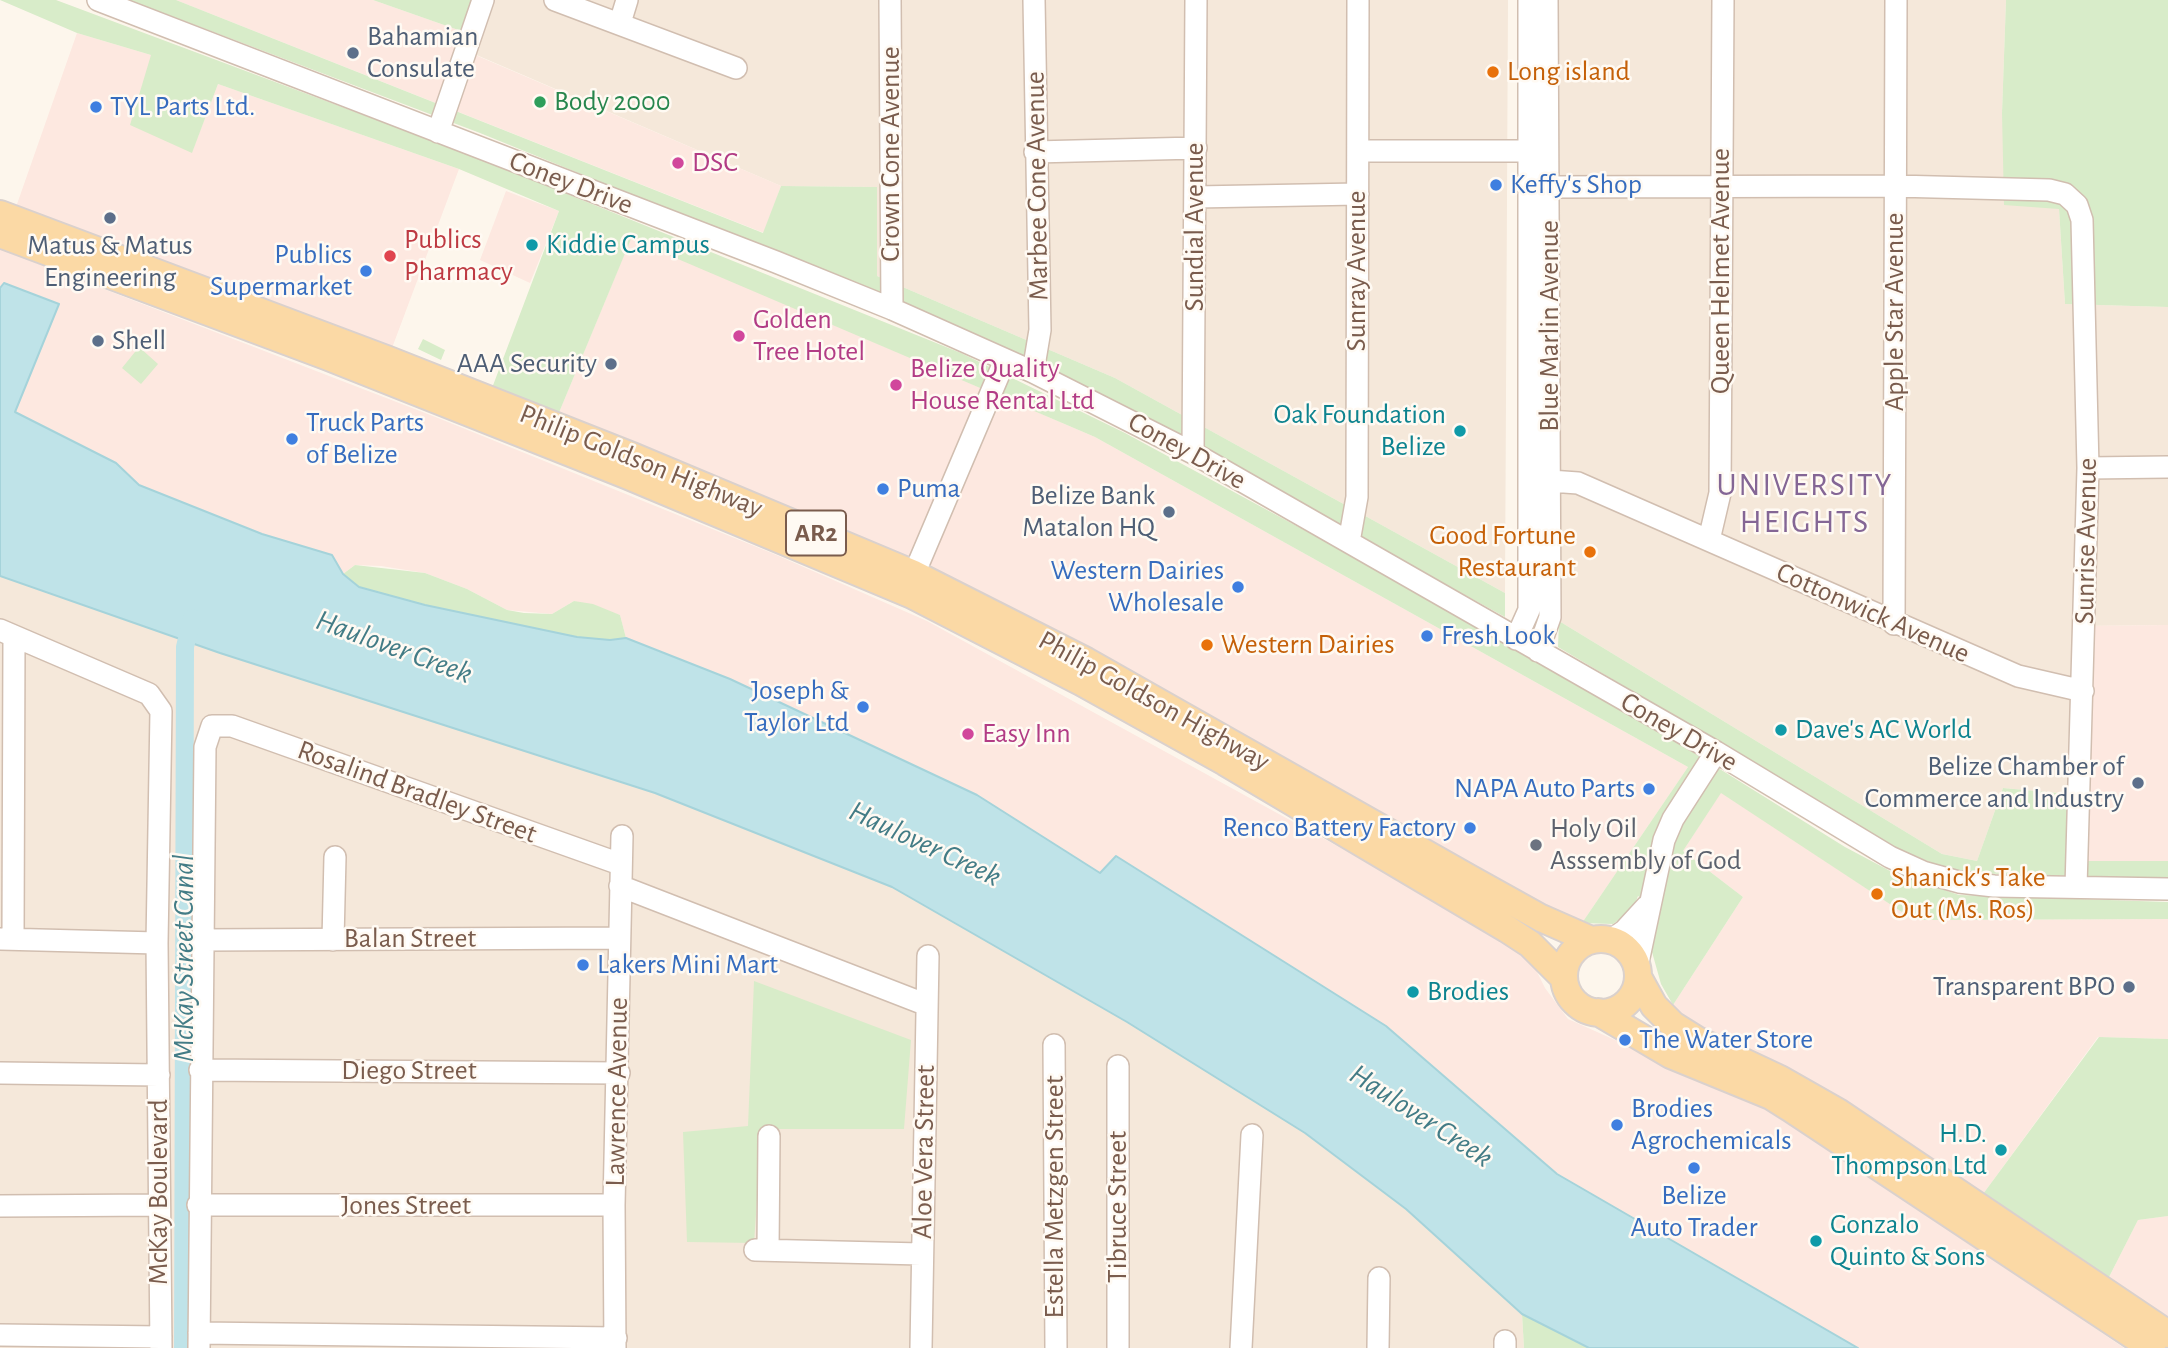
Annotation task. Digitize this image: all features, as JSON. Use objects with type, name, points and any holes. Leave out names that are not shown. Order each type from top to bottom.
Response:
[{"type":"main road","name":"Philip Goldson Highway","points":[[0,214],[386,359],[632,456],[914,574],[1086,661],[1541,918],[1601,940]]},
{"type":"main road","name":"Philip Goldson Highway","points":[[0,234],[327,356],[626,475],[912,595],[1081,682],[1225,762],[1507,929],[1530,944],[1563,977]]},
{"type":"main road","points":[[2152,1348],[1790,1108],[1671,1055],[1598,1012],[1578,1005],[1566,988],[1563,977],[1571,954],[1601,940],[1628,950],[1654,1006],[1673,1025],[1697,1040],[1780,1079],[1838,1112],[2168,1334]]},
{"type":"main road","points":[[1598,1012],[1620,1007],[1630,998],[1637,972]]},
{"type":"street","name":"Coney Drive","points":[[98,0],[892,309],[1034,372],[1193,453],[1716,752],[1890,857],[1923,872],[1959,882],[1994,886],[2168,889]]},
{"type":"street","points":[[438,132],[483,0]]},
{"type":"street","points":[[555,0],[736,68]]},
{"type":"street","points":[[620,23],[627,0]]},
{"type":"street","name":"Crown Cone Avenue","points":[[890,0],[892,309]]},
{"type":"street","name":"Marbee Cone Avenue","points":[[1034,0],[1040,330],[1034,372]]},
{"type":"street","name":"Sundial Avenue","points":[[1193,453],[1196,0]]},
{"type":"street","name":"Sunray Avenue","points":[[1349,542],[1357,497],[1358,0]]},
{"type":"street","name":"Blue Marlin Avenue","points":[[1529,0],[1541,151],[1550,187],[1550,617],[1538,651]]},
{"type":"street","name":"Blue Marlin Avenue","points":[[1516,639],[1529,610],[1547,0]]},
{"type":"street","name":"Queen Helmet Avenue","points":[[1709,540],[1720,493],[1723,0]]},
{"type":"street","name":"Apple Star Avenue","points":[[1894,624],[1896,0]]},
{"type":"street","points":[[1035,152],[1196,148]]},
{"type":"street","points":[[1358,150],[1541,151]]},
{"type":"street","points":[[1550,187],[1896,186]]},
{"type":"street","name":"Sunrise Avenue","points":[[1896,186],[2049,190],[2071,198],[2082,220],[2088,468],[2076,887]]},
{"type":"street","points":[[1196,197],[1358,194]]},
{"type":"street","points":[[914,574],[1004,360]]},
{"type":"street","points":[[2088,468],[2168,467]]},
{"type":"street","name":"Cottonwick Avenue","points":[[1550,481],[1578,483],[2018,677],[2083,691]]},
{"type":"street","points":[[7,633],[6,939],[157,943]]},
{"type":"street","name":"McKay Boulevard","points":[[7,633],[149,694],[161,711],[157,943],[161,1342]]},
{"type":"street","name":"McKay Boulevard","points":[[199,1340],[198,1205],[205,747],[212,726]]},
{"type":"street","name":"Rosalind Bradley Street","points":[[212,726],[232,726],[620,875],[927,1005]]},
{"type":"street","points":[[1637,972],[1647,906],[1668,829],[1716,752]]},
{"type":"street","name":"Lawrence Avenue","points":[[615,1343],[614,1205],[619,1073],[622,836]]},
{"type":"street","points":[[333,940],[335,857]]},
{"type":"street","points":[[1601,940],[1624,931],[1647,906]]},
{"type":"street","name":"Balan Street","points":[[202,940],[619,938]]},
{"type":"street","name":"Aloe Vera Street","points":[[921,1348],[928,956]]},
{"type":"street","name":"Estella Metzgen Street","points":[[1054,1045],[1056,1348]]},
{"type":"street","name":"Tibruce Street","points":[[1118,1066],[1120,1348]]},
{"type":"street","name":"Diego Street","points":[[200,1070],[619,1073]]},
{"type":"street","points":[[0,1073],[159,1075]]},
{"type":"street","points":[[1241,1348],[1252,1135]]},
{"type":"street","points":[[769,1136],[762,1250],[921,1254]]},
{"type":"street","points":[[0,1206],[159,1205]]},
{"type":"street","name":"Jones Street","points":[[198,1205],[614,1205]]},
{"type":"street","points":[[1378,1348],[1379,1278]]},
{"type":"street","points":[[9,1339],[161,1342]]},
{"type":"street","points":[[199,1340],[615,1343]]},
{"type":"shaded area","points":[[176,0],[373,0],[464,32],[459,48],[781,186],[764,233]]},
{"type":"shaded area","points":[[475,0],[1508,0],[1505,593],[1115,378],[877,276],[876,187],[781,186],[458,47]]},
{"type":"shaded area","points":[[1553,0],[2006,0],[2002,113],[2059,209],[2065,304],[2168,307],[2168,625],[2084,626],[2080,795],[2003,788],[1977,861],[1942,854],[1559,621]]},
{"type":"shaded area","points":[[77,33],[151,55],[192,152],[218,84],[459,169],[392,348],[16,207]]},
{"type":"shaded area","points":[[506,191],[559,211],[530,283],[480,260]]},
{"type":"shaded area","points":[[631,238],[1095,437],[1688,767],[1582,923],[1570,920],[558,415]]},
{"type":"shaded area","points":[[0,249],[438,418],[774,554],[927,621],[1494,932],[1518,948],[1533,964],[1545,988],[1568,1019],[1785,1116],[2124,1348],[1858,1348],[1557,1174],[1386,1026],[1116,856],[1100,873],[977,795],[730,679],[626,638],[620,615],[574,601],[552,614],[507,610],[467,589],[425,573],[381,566],[355,565],[343,574],[332,555],[262,534],[139,485],[116,463],[15,412],[58,304],[5,283],[0,288]]},
{"type":"shaded area","points":[[0,576],[220,653],[655,793],[892,887],[1127,1022],[1305,1133],[1406,1209],[1522,1314],[1524,1348],[0,1348]]},
{"type":"shaded area","points":[[2168,625],[2168,861],[2079,861],[2084,626]]},
{"type":"shaded area","points":[[1721,792],[1914,920],[2168,919],[2168,1039],[2098,1037],[1983,1194],[1836,1094],[1734,1041],[1705,1032],[1673,1005],[1743,897],[1683,851]]},
{"type":"shaded area","points":[[2168,1216],[2168,1324],[2107,1281],[2138,1220]]},
{"type":"green space","points":[[0,0],[56,0],[473,156],[961,353],[1125,433],[1352,556],[1625,710],[1845,847],[1892,872],[1959,895],[2168,902],[2168,919],[1914,920],[1721,793],[1683,851],[1743,897],[1673,1005],[1661,984],[1652,952],[1660,910],[1638,896],[1633,909],[1613,924],[1582,923],[1688,767],[1095,437],[631,239],[558,415],[492,388],[559,211],[459,169],[218,84],[192,153],[130,125],[151,55],[77,33]]},
{"type":"green space","points":[[129,0],[176,0],[763,233],[781,186],[877,187],[877,276],[1115,378],[1505,593],[1505,617],[1138,415],[773,252],[480,133]]},
{"type":"green space","points":[[373,0],[475,0],[464,32]]},
{"type":"green space","points":[[2006,0],[2168,0],[2168,307],[2065,304],[2059,209],[2004,205],[2002,113]]},
{"type":"green space","points":[[423,339],[445,350],[441,360],[418,349]]},
{"type":"green space","points":[[139,347],[158,364],[141,384],[122,368]]},
{"type":"green space","points":[[355,565],[425,573],[467,589],[507,610],[524,613],[552,614],[574,601],[593,604],[620,615],[626,638],[610,640],[577,637],[425,605],[359,587],[343,574]]},
{"type":"green space","points":[[1559,621],[1942,854],[1977,861],[2003,788],[2080,795],[2079,861],[2168,861],[2168,879],[1970,873],[1937,865],[1899,849],[1558,647]]},
{"type":"green space","points":[[754,981],[911,1040],[904,1129],[762,1129],[754,1243],[687,1242],[683,1132],[748,1126]]},
{"type":"green space","points":[[2099,1037],[2168,1039],[2168,1216],[2138,1220],[2107,1281],[1983,1194]]},
{"type":"green space","points":[[1522,1314],[1589,1348],[1524,1348]]},
{"type":"water","name":"Haulover Creek","points":[[4,283],[59,304],[15,412],[116,463],[139,485],[262,534],[332,555],[343,574],[359,587],[425,605],[577,637],[610,640],[626,638],[730,679],[977,795],[1100,873],[1116,856],[1386,1026],[1557,1174],[1858,1348],[1589,1348],[1522,1314],[1406,1209],[1305,1133],[1127,1022],[892,887],[655,793],[220,653],[0,576],[0,288]]},
{"type":"waterway","name":"McKay Street Canal","points":[[183,1348],[185,647],[192,618]]},
{"type":"place","name":"Bahamian Consulate","points":[[353,53]]},
{"type":"place","name":"Long island","points":[[1493,72]]},
{"type":"place","name":"Body 2000","points":[[540,102]]},
{"type":"place","name":"TYL Parts Ltd.","points":[[96,107]]},
{"type":"place","name":"DSC","points":[[678,163]]},
{"type":"place","name":"Keffy's Shop","points":[[1496,185]]},
{"type":"place","name":"Matus & Matus Engineering","points":[[110,218]]},
{"type":"place","name":"Kiddie Campus","points":[[532,245]]},
{"type":"place","name":"Publics Pharmacy","points":[[390,256]]},
{"type":"place","name":"Publics Supermarket","points":[[366,271]]},
{"type":"place","name":"Golden Tree Hotel","points":[[739,336]]},
{"type":"place","name":"Shell","points":[[98,341]]},
{"type":"place","name":"AAA Security","points":[[611,364]]},
{"type":"place","name":"Belize Quality House Rental Ltd","points":[[896,385]]},
{"type":"place","name":"Oak Foundation Belize","points":[[1460,431]]},
{"type":"place","name":"Truck Parts of Belize","points":[[292,439]]},
{"type":"place","name":"Puma","points":[[883,489]]},
{"type":"place","name":"Belize Bank Matalon HQ","points":[[1169,512]]},
{"type":"place","name":"Good Fortune Restaurant","points":[[1590,552]]},
{"type":"place","name":"Western Dairies Wholesale","points":[[1238,587]]},
{"type":"place","name":"Fresh Look","points":[[1427,636]]},
{"type":"place","name":"Western Dairies","points":[[1207,645]]},
{"type":"place","name":"Joseph & Taylor Ltd","points":[[863,707]]},
{"type":"place","name":"Dave's AC World","points":[[1781,730]]},
{"type":"place","name":"Easy Inn","points":[[968,734]]},
{"type":"place","name":"Belize Chamber of Commerce and Industry","points":[[2138,783]]},
{"type":"place","name":"NAPA Auto Parts","points":[[1649,789]]},
{"type":"place","name":"Renco Battery Factory","points":[[1470,828]]},
{"type":"place","name":"Holy Oil Asssembly of God","points":[[1536,845]]},
{"type":"place","name":"Shanick's Take Out (Ms. Ros)","points":[[1877,894]]},
{"type":"place","name":"Lakers Mini Mart","points":[[583,965]]},
{"type":"place","name":"Transparent BPO","points":[[2129,987]]},
{"type":"place","name":"Brodies","points":[[1413,992]]},
{"type":"place","name":"The Water Store","points":[[1625,1040]]},
{"type":"place","name":"Brodies Agrochemicals","points":[[1617,1125]]},
{"type":"place","name":"H.D. Thompson Ltd","points":[[2001,1150]]},
{"type":"place","name":"Belize Auto Trader","points":[[1694,1168]]},
{"type":"place","name":"Gonzalo Quinto & Sons","points":[[1816,1241]]},
{"type":"district","name":"UNIVERSITY HEIGHTS","points":[[1805,504]]}]
